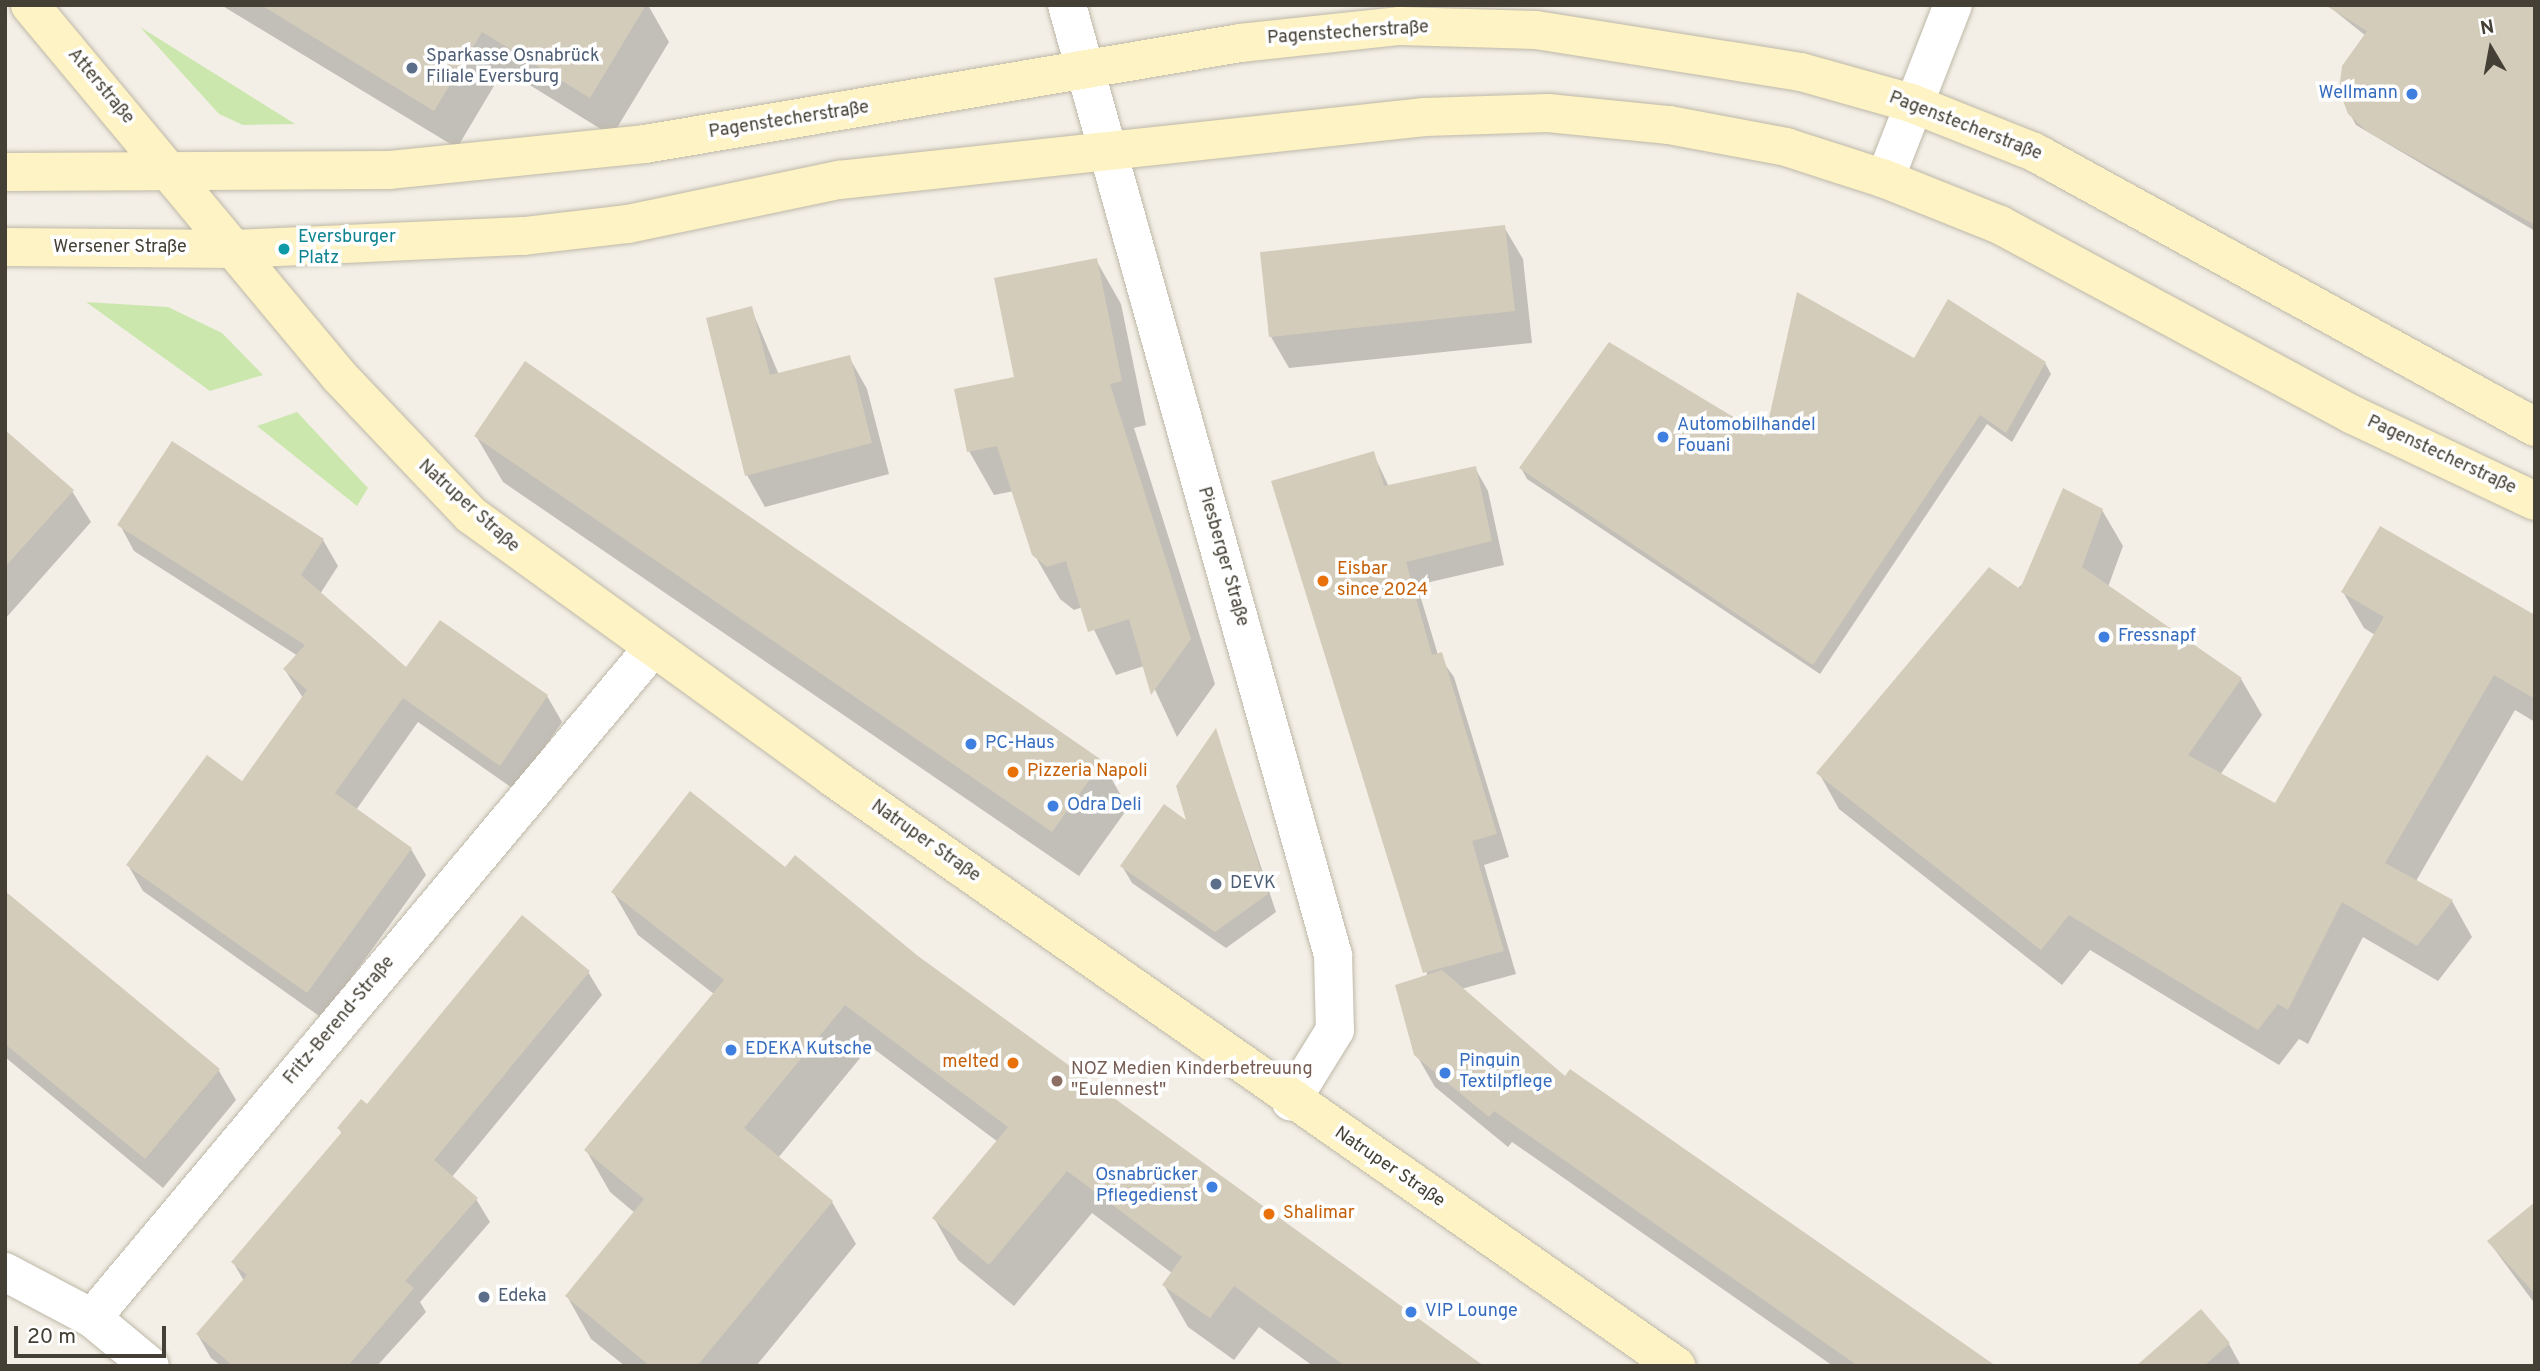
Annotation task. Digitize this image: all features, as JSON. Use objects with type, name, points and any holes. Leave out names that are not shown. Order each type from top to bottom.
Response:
[{"type":"main road","name":"Atterstraße","points":[[30,5],[168,170]]},
{"type":"main road","name":"Pagenstecherstraße","points":[[168,170],[390,170],[645,145],[1085,69],[1400,26],[1536,30],[1801,72],[1911,103],[2034,152],[2535,427]]},
{"type":"main road","name":"Pagenstecherstraße","points":[[235,249],[524,236],[628,224],[839,180],[1425,117],[1548,113],[1773,145],[1885,179],[2000,225],[2353,415],[2535,501]]},
{"type":"main road","points":[[5,172],[168,170],[235,249]]},
{"type":"main road","name":"Wersener Straße","points":[[5,247],[235,249]]},
{"type":"main road","name":"Natruper Straße","points":[[235,249],[404,450],[471,515],[652,649],[1291,1101],[1676,1366]]},
{"type":"street","name":"Piesberger Straße","points":[[1067,5],[1333,955],[1335,1030],[1291,1101]]},
{"type":"street","points":[[1885,179],[1911,103],[1953,5]]},
{"type":"street","name":"Fritz-Berend-Straße","points":[[92,1318],[652,649]]},
{"type":"street","points":[[5,1272],[92,1318],[150,1366]]},
{"type":"green space","points":[[140,27],[295,124],[243,125],[219,114]]},
{"type":"green space","points":[[86,302],[168,307],[222,333],[263,375],[210,391]]},
{"type":"green space","points":[[297,412],[368,488],[357,506],[257,426]]},
{"type":"building","name":"Sparkasse Osnabrück Filiale Eversburg","points":[[261,5],[646,5],[590,98],[482,32],[434,111]]},
{"type":"building","points":[[2325,5],[2535,5],[2535,225],[2368,132],[2348,114],[2339,90],[2342,66],[2367,31]]},
{"type":"building","points":[[1505,225],[1515,311],[1269,337],[1260,252]]},
{"type":"building","points":[[1097,258],[1122,381],[1110,384],[1191,639],[1151,695],[1129,619],[1088,632],[1066,561],[1047,567],[1032,555],[997,446],[967,452],[954,389],[1014,377],[994,278]]},
{"type":"building","points":[[1797,292],[1914,358],[1948,299],[2046,362],[2006,433],[1980,415],[1813,665],[1519,468],[1609,342],[1765,436]]},
{"type":"building","points":[[752,306],[770,375],[850,355],[872,443],[745,476],[706,318]]},
{"type":"building","points":[[525,361],[1103,761],[1052,832],[474,436]]},
{"type":"building","points":[[5,430],[74,490],[5,567]]},
{"type":"building","points":[[172,441],[324,539],[301,575],[406,667],[440,620],[548,695],[500,766],[403,698],[335,793],[412,848],[307,993],[126,865],[207,755],[242,781],[307,690],[283,669],[305,645],[117,525]]},
{"type":"building","points":[[1374,451],[1384,486],[1476,466],[1492,541],[1406,562],[1432,655],[1442,652],[1497,834],[1472,841],[1504,951],[1423,973],[1271,481]]},
{"type":"building","points":[[2063,488],[2103,509],[2082,567],[2242,678],[2188,755],[2275,803],[2384,617],[2341,592],[2380,526],[2535,615],[2535,699],[2494,675],[2385,863],[2453,900],[2417,946],[2342,902],[2288,1010],[2278,1004],[2258,1030],[2069,915],[2041,950],[1816,773],[1989,567],[2020,589]]},
{"type":"building","points":[[1216,728],[1268,894],[1215,932],[1120,866],[1164,804],[1186,820],[1176,786]]},
{"type":"building","points":[[690,791],[785,867],[795,855],[918,956],[1484,1366],[1345,1366],[1234,1286],[1210,1318],[1162,1285],[1182,1257],[1067,1171],[989,1265],[932,1218],[1008,1127],[845,1005],[744,1128],[833,1201],[697,1366],[650,1366],[565,1296],[644,1199],[584,1150],[724,980],[611,892]]},
{"type":"building","points":[[5,891],[220,1069],[145,1159],[5,1044]]},
{"type":"building","points":[[522,915],[590,971],[434,1160],[478,1198],[405,1281],[414,1288],[348,1366],[233,1366],[196,1334],[247,1275],[231,1262],[342,1132],[337,1128],[361,1099],[367,1104]]},
{"type":"building","points":[[1442,970],[1565,1076],[1570,1069],[1996,1366],[1858,1366],[1494,1111],[1489,1117],[1414,1055],[1395,985]]},
{"type":"building","points":[[2535,1202],[2535,1294],[2487,1241]]},
{"type":"building","points":[[2201,1309],[2230,1343],[2204,1366],[2136,1366]]},
{"type":"place","name":"Sparkasse Osnabrück Filiale Eversburg","points":[[412,68]]},
{"type":"place","name":"Wellmann","points":[[2412,94]]},
{"type":"place","name":"Eversburger Platz","points":[[284,249]]},
{"type":"place","name":"Automobilhandel Fouani","points":[[1663,437]]},
{"type":"place","name":"Eisbar since 2024","points":[[1323,581]]},
{"type":"place","name":"Fressnapf","points":[[2104,637]]},
{"type":"place","name":"PC-Haus","points":[[971,744]]},
{"type":"place","name":"Pizzeria Napoli","points":[[1013,772]]},
{"type":"place","name":"Odra Deli","points":[[1053,806]]},
{"type":"place","name":"DEVK","points":[[1216,884]]},
{"type":"place","name":"EDEKA Kutsche","points":[[731,1050]]},
{"type":"place","name":"melted","points":[[1013,1063]]},
{"type":"place","name":"Pinguin Textilpflege","points":[[1445,1073]]},
{"type":"place","name":"NOZ Medien Kinderbetreuung \"Eulennest\"","points":[[1057,1081]]},
{"type":"place","name":"Osnabrücker Pflegedienst","points":[[1212,1187]]},
{"type":"place","name":"Shalimar","points":[[1269,1214]]},
{"type":"place","name":"Edeka","points":[[484,1297]]},
{"type":"place","name":"VIP Lounge","points":[[1411,1312]]}]
